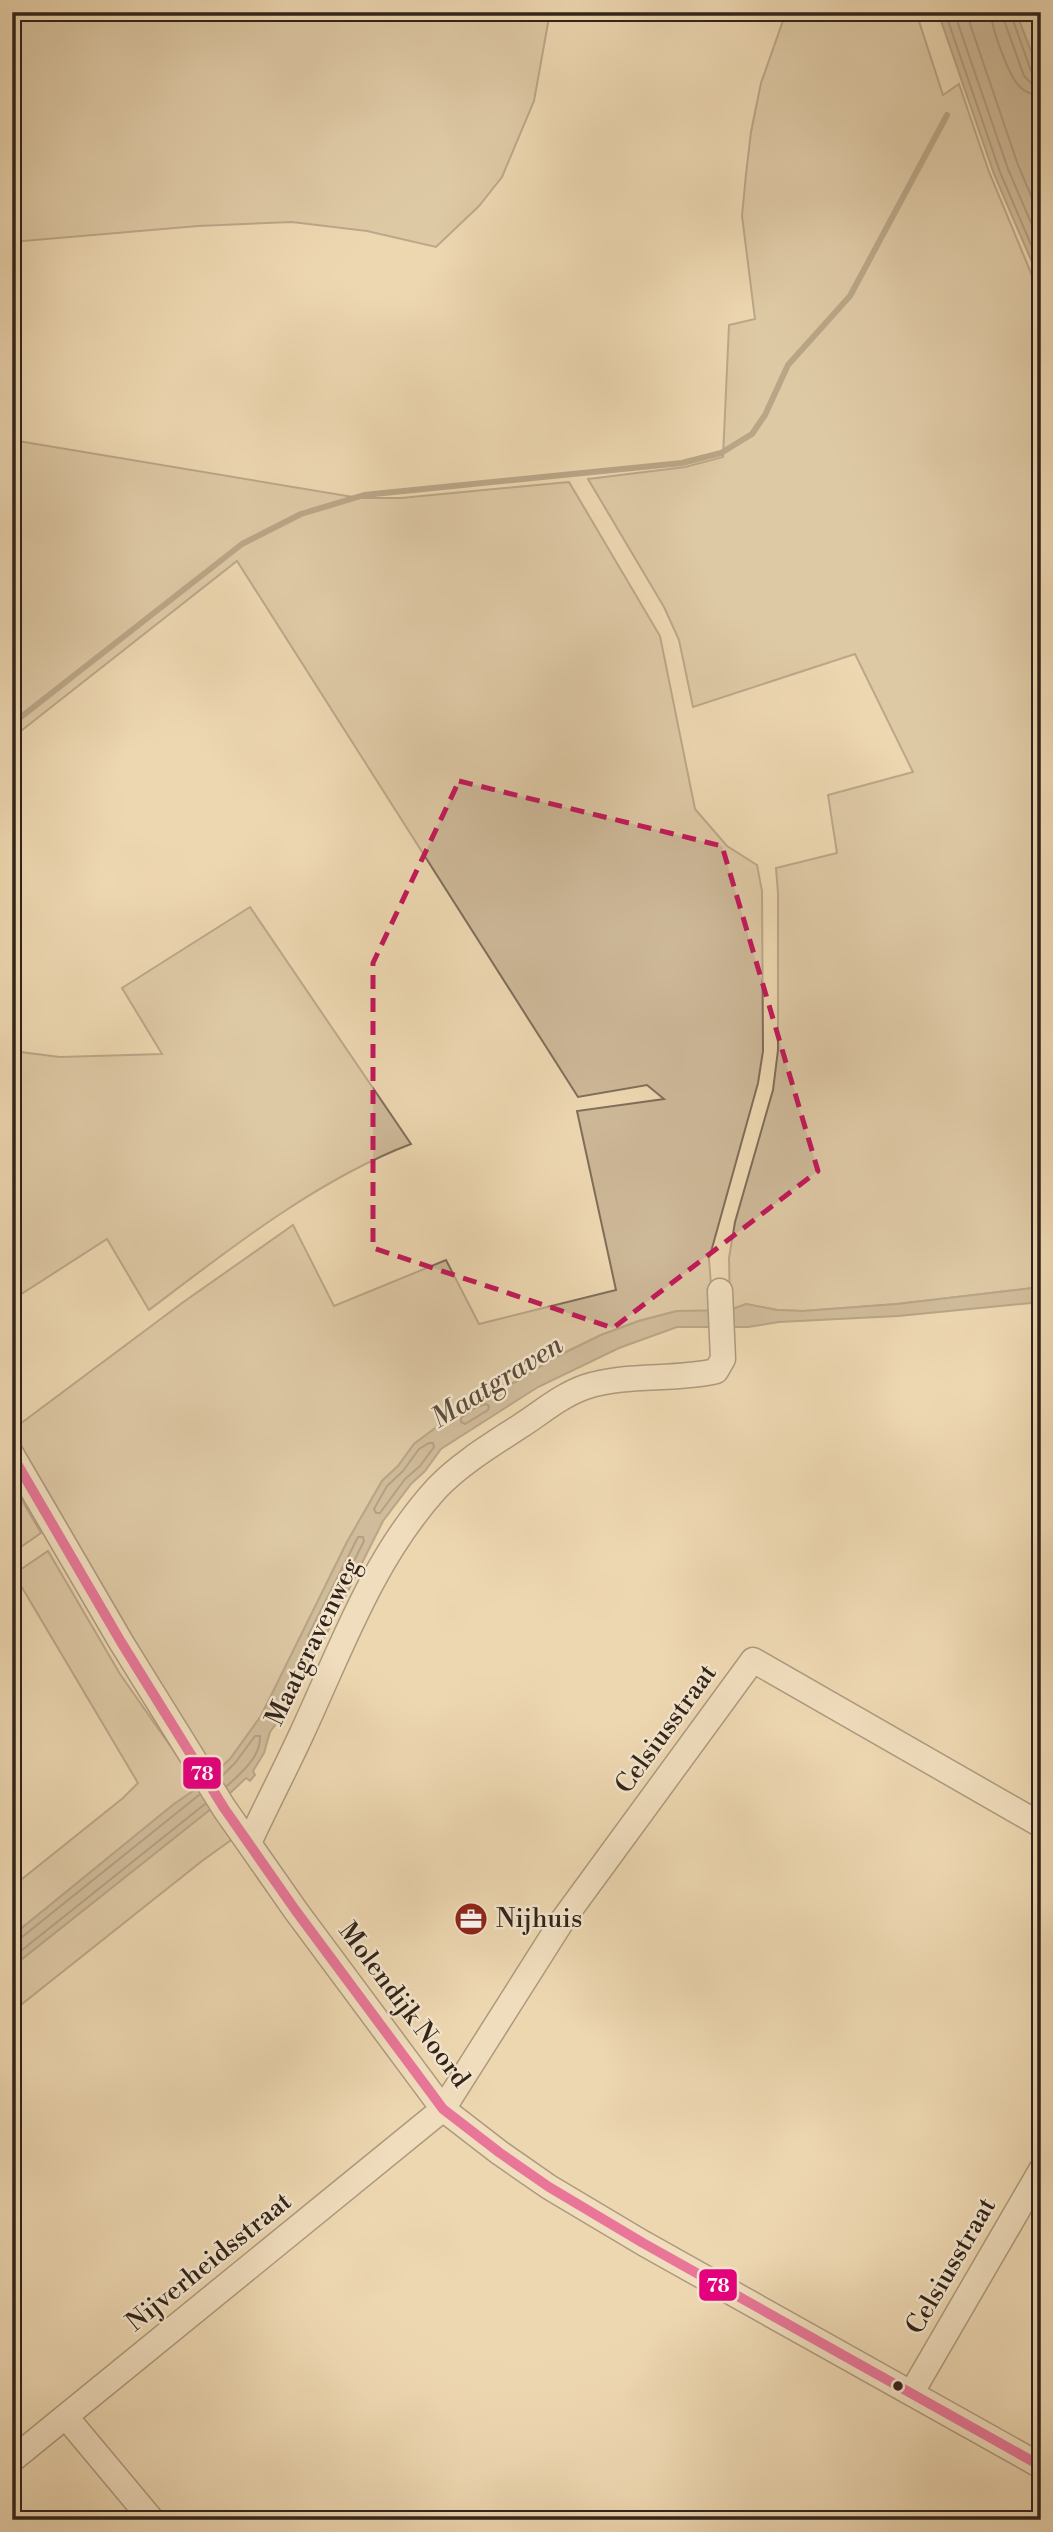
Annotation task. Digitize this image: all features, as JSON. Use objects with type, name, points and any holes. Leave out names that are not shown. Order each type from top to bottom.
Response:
[{"type":"street","name":"Maatgravenweg","points":[[249,1843],[302,1735],[357,1610],[395,1545],[439,1487],[468,1462],[574,1391],[603,1383],[716,1371],[723,1359],[721,1298]]},
{"type":"street","name":"Molendijk Noord","points":[[12,1455],[224,1808],[296,1911],[443,2109],[549,2187],[643,2243],[1041,2466]]},
{"type":"street","name":"Celsiusstraat","points":[[443,2109],[562,1921],[753,1660],[1041,1825]]},
{"type":"street","name":"Nijverheidsstraat","points":[[12,2460],[443,2109]]},
{"type":"street","name":"Celsiusstraat","points":[[912,2392],[1041,2170]]},
{"type":"street","points":[[66,2417],[152,2520]]},
{"type":"highlighted area","points":[[459,781],[722,846],[818,1171],[613,1328],[373,1248],[373,963]]},
{"type":"shaded area","points":[[12,12],[550,12],[534,101],[502,177],[479,206],[436,247],[367,231],[292,222],[198,226],[12,242]]},
{"type":"shaded area","points":[[786,12],[916,12],[943,95],[959,84],[989,172],[1041,297],[1041,1287],[897,1304],[803,1311],[777,1310],[746,1304],[730,1310],[729,1258],[735,1222],[773,1090],[778,1050],[776,868],[837,853],[828,795],[913,772],[855,654],[693,707],[679,640],[664,607],[588,479],[685,467],[723,457],[729,325],[755,319],[742,216],[751,132],[761,83]]},
{"type":"shaded area","points":[[1015,12],[1041,12],[1041,77]]},
{"type":"shaded area","points":[[12,440],[359,498],[401,498],[569,482],[660,636],[695,809],[727,846],[757,865],[762,891],[763,1051],[758,1083],[709,1259],[713,1311],[677,1311],[638,1321],[601,1335],[556,1357],[497,1393],[473,1400],[414,1444],[398,1466],[382,1481],[347,1542],[261,1716],[230,1759],[213,1775],[12,1430],[182,1303],[293,1225],[334,1306],[446,1260],[479,1324],[616,1290],[577,1111],[664,1099],[647,1085],[578,1097],[237,561],[12,738]]},
{"type":"shaded area","points":[[250,907],[411,1144],[342,1176],[308,1196],[242,1240],[149,1310],[107,1239],[12,1300],[12,1051],[60,1057],[162,1054],[122,988]]},
{"type":"shaded area","points":[[12,1483],[41,1533],[12,1553]]},
{"type":"shaded area","points":[[48,1551],[120,1674],[199,1787],[174,1804],[12,1936],[12,1887],[138,1783],[14,1574]]},
{"type":"shaded area","points":[[213,1807],[234,1838],[12,2012],[12,1967]]},
{"type":"water","points":[[938,12],[1016,12],[1041,77],[1041,283],[994,174]]},
{"type":"water","points":[[1041,1287],[1041,1302],[898,1316],[779,1322],[748,1327],[677,1327],[619,1348],[538,1387],[441,1449],[383,1521],[327,1633],[312,1655],[288,1708],[270,1732],[264,1753],[253,1771],[255,1775],[250,1781],[246,1778],[226,1797],[12,1967],[12,1936],[174,1804],[199,1787],[230,1759],[261,1716],[347,1542],[382,1481],[398,1466],[414,1444],[473,1400],[497,1393],[556,1357],[601,1335],[677,1311],[730,1310],[746,1304],[777,1310],[803,1311],[897,1304]]},
{"type":"waterway","points":[[12,724],[242,544],[301,514],[364,495],[682,463],[721,453],[752,434],[765,415],[788,365],[850,296],[947,115]]},
{"type":"transit line","name":"78","points":[[12,1455],[121,1642],[224,1808],[296,1911],[443,2109],[549,2187],[643,2243],[1041,2466]]},
{"type":"place","name":"Nijhuis","points":[[471,1919]]},
{"type":"water label","name":"Maatgraven","points":[[497,1382]]}]
